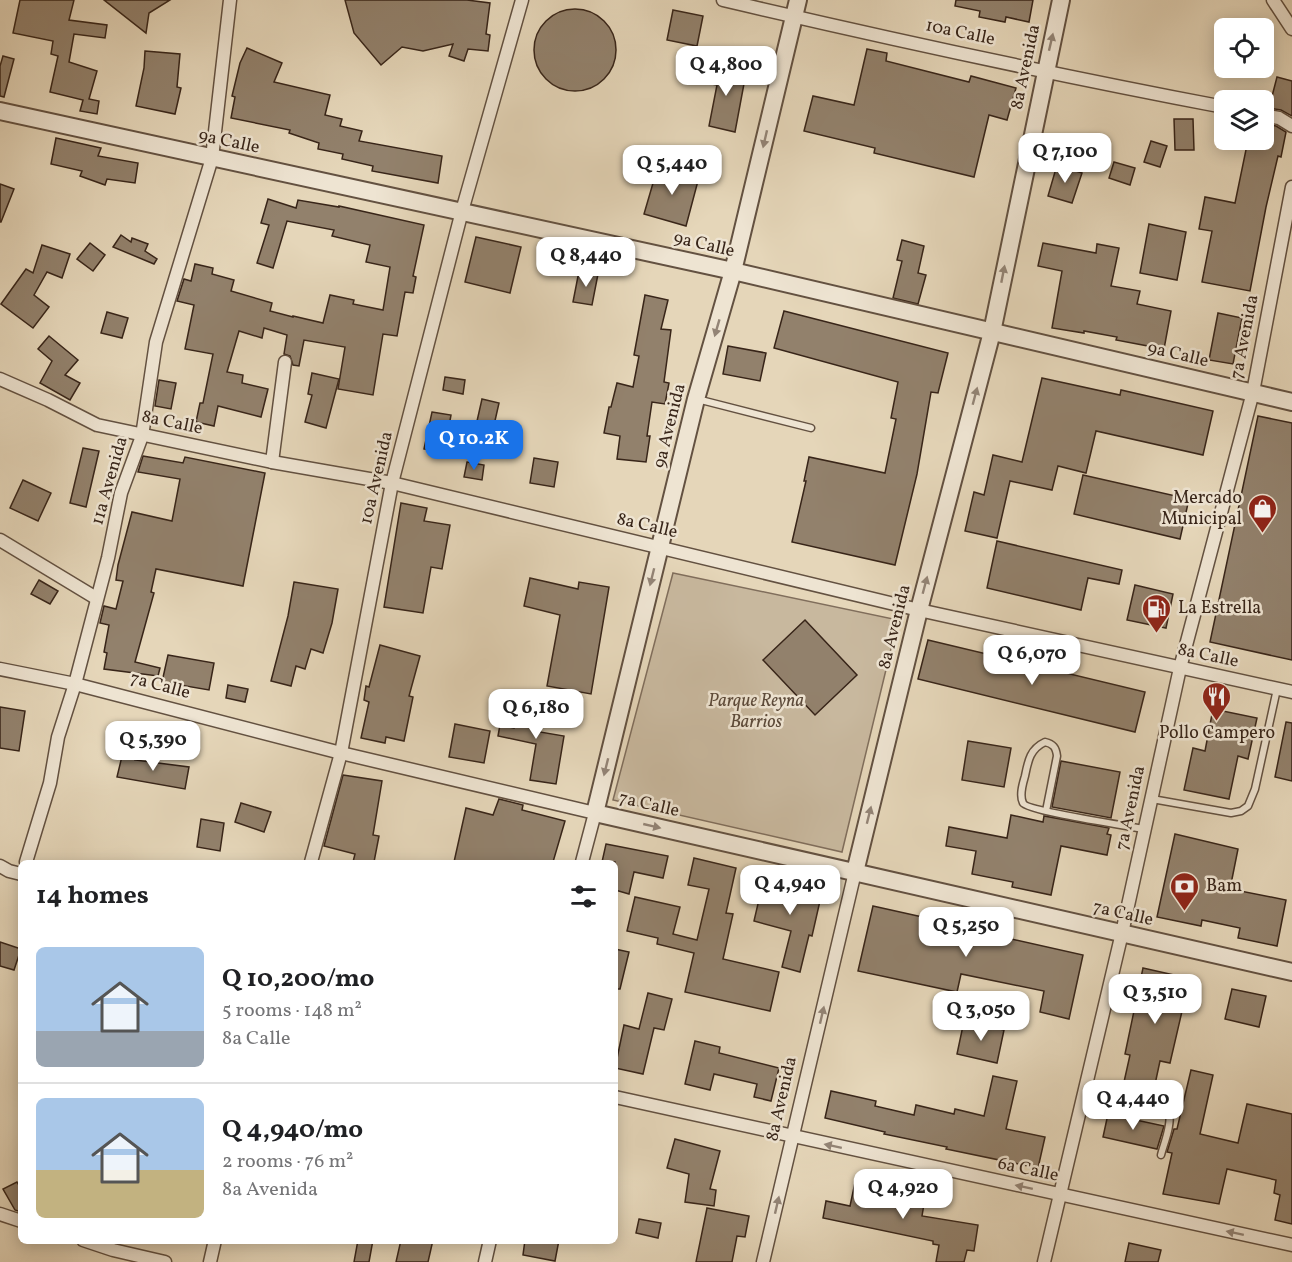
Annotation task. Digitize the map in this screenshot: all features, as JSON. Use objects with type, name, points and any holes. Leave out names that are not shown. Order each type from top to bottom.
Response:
[{"type":"street","name":"11a Avenida","points":[[27,860],[50,783],[58,737],[75,684],[108,558],[121,493],[142,436],[156,342],[212,158],[230,0]]},
{"type":"street","name":"10a Avenida","points":[[311,860],[341,753],[393,483],[462,211],[522,0]]},
{"type":"street","name":"10a Calle","points":[[723,0],[796,8],[1044,71],[1214,105]]},
{"type":"street","name":"8a Avenida","points":[[764,1262],[919,610],[992,332],[1044,71],[1061,0]]},
{"type":"street","points":[[1274,0],[1292,29]]},
{"type":"street","name":"9a Avenida","points":[[583,860],[696,399],[734,271],[796,8]]},
{"type":"street","name":"9a Calle","points":[[0,111],[734,271],[1292,402]]},
{"type":"street","points":[[1274,117],[1292,126]]},
{"type":"street","name":"7a Avenida","points":[[1044,1262],[1122,933],[1180,668],[1253,392],[1292,187]]},
{"type":"street","points":[[272,462],[285,362]]},
{"type":"street","name":"8a Calle","points":[[0,379],[98,425],[142,436],[393,483],[919,610],[1292,692]]},
{"type":"street","points":[[0,540],[96,598]]},
{"type":"street","name":"7a Calle","points":[[0,669],[75,684],[341,753],[595,813],[1292,972]]},
{"type":"street","points":[[0,866],[18,873]]},
{"type":"street","name":"6a Calle","points":[[618,1098],[1292,1245]]},
{"type":"street","points":[[0,1214],[18,1220]]},
{"type":"street","points":[[95,1244],[165,1262]]},
{"type":"street","points":[[210,1262],[214,1244]]},
{"type":"street","points":[[485,1262],[489,1244]]},
{"type":"lane","points":[[696,399],[811,428]]},
{"type":"lane","points":[[1152,799],[1231,813],[1241,811],[1248,806],[1255,789],[1277,689]]},
{"type":"lane","points":[[1046,811],[1057,756],[1052,744],[1045,742],[1038,745],[1030,755],[1021,795],[1026,807],[1046,811],[1145,829]]},
{"type":"lane","points":[[1086,1084],[1162,1103],[1169,1112],[1161,1155]]},
{"type":"green space","name":"Parque Reyna Barrios","points":[[673,573],[898,620],[842,852],[613,800]]},
{"type":"building","points":[[20,0],[74,0],[69,20],[107,25],[105,38],[74,34],[69,62],[97,71],[89,99],[99,101],[97,114],[80,111],[83,100],[50,92],[58,56],[51,54],[53,41],[13,33]]},
{"type":"building","points":[[104,0],[170,0],[149,13],[146,33]]},
{"type":"building","points":[[345,0],[467,0],[490,3],[486,34],[490,35],[488,51],[468,49],[464,61],[449,56],[453,44],[423,51],[402,47],[381,65],[354,33]]},
{"type":"building","points":[[956,0],[1033,0],[1029,22],[1006,17],[1005,22],[979,17],[980,11],[955,6]]},
{"type":"building","points":[[575,9],[591,12],[604,21],[613,34],[616,50],[613,66],[604,79],[591,88],[575,91],[559,88],[546,79],[537,66],[534,50],[537,34],[546,21],[559,12]]},
{"type":"building","points":[[673,10],[703,16],[697,46],[667,40]]},
{"type":"building","points":[[247,48],[282,63],[274,82],[330,95],[325,115],[342,119],[340,126],[362,131],[359,141],[442,156],[438,183],[372,171],[373,166],[342,159],[343,154],[318,149],[319,143],[289,133],[290,130],[231,118],[235,97],[232,96],[240,63]]},
{"type":"building","points":[[867,49],[887,53],[886,61],[969,82],[971,76],[1016,88],[1007,120],[989,115],[974,177],[874,153],[875,148],[804,131],[813,96],[854,105]]},
{"type":"building","points":[[145,51],[180,54],[177,87],[181,88],[175,114],[136,106]]},
{"type":"building","points":[[3,56],[14,59],[4,97],[0,96],[0,66]]},
{"type":"building","points":[[710,65],[746,73],[735,132],[709,126],[717,85],[706,83]]},
{"type":"building","points":[[1277,77],[1292,81],[1292,116],[1274,109],[1274,90]]},
{"type":"building","points":[[1174,119],[1193,119],[1194,150],[1175,150]]},
{"type":"building","points":[[1274,126],[1286,132],[1266,207],[1250,291],[1202,282],[1212,231],[1199,229],[1205,197],[1235,203],[1246,150],[1274,150]]},
{"type":"building","points":[[56,138],[101,148],[98,156],[138,163],[135,183],[107,179],[105,185],[80,176],[82,171],[51,164]]},
{"type":"building","points":[[1151,141],[1167,146],[1160,167],[1144,162]]},
{"type":"building","points":[[1114,162],[1135,168],[1130,185],[1109,178]]},
{"type":"building","points":[[1057,165],[1082,173],[1072,203],[1048,196]]},
{"type":"building","points":[[658,166],[699,177],[686,226],[644,214]]},
{"type":"building","points":[[0,184],[14,189],[1,222],[0,222]]},
{"type":"building","points":[[268,199],[296,208],[298,200],[339,206],[424,225],[413,276],[416,277],[413,293],[405,292],[397,336],[383,334],[373,395],[338,389],[345,347],[304,340],[299,366],[293,365],[290,356],[284,354],[287,335],[264,328],[262,338],[239,331],[227,372],[243,375],[242,383],[268,389],[261,417],[218,406],[214,426],[196,422],[200,403],[203,403],[213,354],[185,349],[194,305],[177,301],[184,279],[191,281],[195,264],[213,268],[212,274],[234,280],[231,291],[272,303],[270,311],[293,317],[323,323],[330,295],[354,300],[353,304],[383,310],[390,267],[366,262],[370,245],[332,236],[334,230],[287,221],[273,268],[257,263],[269,225],[261,223]]},
{"type":"building","points":[[1149,224],[1186,232],[1177,280],[1140,273]]},
{"type":"building","points":[[121,235],[131,242],[132,238],[148,244],[145,251],[157,259],[154,264],[113,247]]},
{"type":"building","points":[[476,237],[521,247],[510,293],[465,282]]},
{"type":"building","points":[[902,240],[924,246],[918,273],[926,275],[918,304],[893,298],[902,261],[897,260]]},
{"type":"building","points":[[90,243],[105,255],[93,271],[77,259]]},
{"type":"building","points":[[1043,243],[1096,253],[1097,244],[1119,248],[1111,286],[1140,291],[1137,304],[1171,311],[1164,349],[1116,340],[1117,337],[1052,328],[1062,271],[1038,266]]},
{"type":"building","points":[[42,245],[70,254],[62,278],[47,272],[34,295],[49,307],[33,328],[1,304],[26,269],[33,273]]},
{"type":"building","points":[[579,271],[598,274],[592,305],[573,302]]},
{"type":"building","points":[[645,295],[668,300],[661,329],[671,330],[664,382],[669,383],[665,404],[652,402],[646,462],[617,459],[620,436],[604,433],[617,383],[633,387],[639,356],[634,355]]},
{"type":"building","points":[[784,311],[948,353],[938,393],[931,392],[917,474],[895,565],[792,542],[809,457],[885,473],[896,419],[891,418],[898,382],[774,348]]},
{"type":"building","points":[[107,312],[128,318],[122,338],[101,333]]},
{"type":"building","points":[[1218,313],[1242,318],[1233,364],[1209,360]]},
{"type":"building","points":[[49,336],[78,360],[65,375],[80,383],[70,400],[40,383],[52,361],[38,349]]},
{"type":"building","points":[[728,346],[766,353],[760,381],[723,374]]},
{"type":"building","points":[[312,373],[339,379],[326,428],[305,422],[312,395],[308,394]]},
{"type":"building","points":[[445,377],[465,380],[463,394],[443,390]]},
{"type":"building","points":[[1042,378],[1120,395],[1121,390],[1213,411],[1203,455],[1096,431],[1086,473],[1058,466],[1052,490],[1010,481],[997,538],[965,531],[974,492],[984,495],[993,455],[1022,462]]},
{"type":"building","points":[[159,380],[176,383],[171,409],[155,406]]},
{"type":"building","points":[[482,399],[499,403],[492,434],[475,430]]},
{"type":"building","points":[[432,412],[451,415],[444,453],[424,449]]},
{"type":"building","name":"Mercado Municipal","points":[[1258,416],[1292,423],[1292,660],[1210,642]]},
{"type":"building","points":[[83,448],[99,451],[86,507],[70,503]]},
{"type":"building","points":[[143,456],[183,463],[185,457],[265,473],[243,586],[156,569],[151,592],[154,593],[135,662],[160,668],[158,676],[104,669],[107,653],[104,652],[109,625],[100,623],[104,606],[116,609],[123,581],[116,580],[118,565],[132,512],[172,521],[180,479],[138,472]]},
{"type":"building","points":[[534,458],[558,462],[554,487],[530,483]]},
{"type":"building","points":[[467,462],[484,465],[482,480],[464,477]]},
{"type":"building","points":[[1083,475],[1189,499],[1180,539],[1074,514]]},
{"type":"building","points":[[23,480],[51,493],[38,521],[10,508]]},
{"type":"building","points":[[401,503],[427,508],[424,521],[450,525],[442,569],[431,567],[423,613],[384,607]]},
{"type":"building","points":[[997,541],[1122,570],[1119,584],[1088,578],[1081,610],[987,588]]},
{"type":"building","points":[[530,578],[578,589],[579,582],[609,587],[591,694],[547,686],[560,615],[524,606]]},
{"type":"building","points":[[39,580],[58,591],[50,604],[31,594]]},
{"type":"building","points":[[294,582],[338,589],[332,623],[323,653],[311,649],[305,669],[296,666],[291,686],[271,681],[288,616]]},
{"type":"building","points":[[1135,585],[1173,594],[1166,628],[1127,620]]},
{"type":"building","points":[[805,620],[857,675],[815,715],[763,660]]},
{"type":"building","points":[[928,640],[1145,692],[1135,732],[918,679]]},
{"type":"building","points":[[380,645],[420,656],[409,696],[413,697],[404,741],[386,737],[385,743],[361,738],[369,702],[364,700],[366,686],[369,687]]},
{"type":"building","points":[[168,655],[214,663],[209,690],[162,682]]},
{"type":"building","points":[[228,685],[248,689],[245,702],[226,698]]},
{"type":"building","points":[[521,693],[541,698],[534,731],[564,736],[556,784],[530,780],[536,744],[498,736],[500,725],[514,728]]},
{"type":"building","points":[[0,707],[25,711],[19,751],[0,748]]},
{"type":"building","points":[[1213,709],[1257,718],[1248,759],[1238,756],[1229,799],[1184,790],[1193,748],[1205,751]]},
{"type":"building","points":[[1286,722],[1292,723],[1292,781],[1275,777]]},
{"type":"building","points":[[455,724],[490,731],[484,763],[449,757]]},
{"type":"building","points":[[968,741],[1011,748],[1004,787],[962,780]]},
{"type":"building","points":[[123,752],[137,755],[135,760],[189,767],[185,789],[117,777]]},
{"type":"building","points":[[1061,761],[1120,772],[1111,818],[1052,807]]},
{"type":"building","points":[[343,775],[382,781],[373,835],[379,836],[374,860],[354,860],[355,854],[324,846]]},
{"type":"building","points":[[499,799],[523,805],[522,810],[565,821],[554,860],[454,860],[466,808],[493,815]]},
{"type":"building","points":[[241,803],[271,812],[264,832],[235,822]]},
{"type":"building","points":[[1011,815],[1043,822],[1044,816],[1109,828],[1107,834],[1111,835],[1107,855],[1061,846],[1051,895],[1012,887],[1013,882],[972,874],[976,851],[946,846],[949,827],[1007,838]]},
{"type":"building","points":[[201,819],[224,823],[220,851],[197,847]]},
{"type":"building","points":[[1175,834],[1238,849],[1230,889],[1286,900],[1277,946],[1238,938],[1240,928],[1202,920],[1201,926],[1157,917]]},
{"type":"building","points":[[606,844],[668,856],[663,878],[634,872],[629,894],[618,891],[618,860],[602,860]]},
{"type":"building","points":[[694,858],[736,868],[726,913],[733,914],[723,959],[779,972],[770,1011],[685,992],[694,953],[657,944],[658,938],[627,931],[635,897],[680,907],[673,934],[697,940],[709,889],[688,885]]},
{"type":"building","points":[[764,878],[822,892],[812,936],[809,935],[800,972],[782,967],[791,931],[754,921]]},
{"type":"building","points":[[873,906],[1083,955],[1069,1019],[1040,1012],[1044,991],[961,974],[957,992],[858,971]]},
{"type":"building","points":[[0,942],[18,948],[14,970],[0,966]]},
{"type":"building","points":[[618,950],[629,952],[620,989],[618,989]]},
{"type":"building","points":[[1143,968],[1192,979],[1170,1063],[1160,1061],[1154,1089],[1124,1082],[1130,1055],[1125,1054]]},
{"type":"building","points":[[1232,989],[1266,996],[1259,1027],[1225,1019]]},
{"type":"building","points":[[648,993],[672,999],[664,1030],[654,1028],[643,1074],[618,1069],[618,1054],[624,1025],[639,1029]]},
{"type":"building","points":[[964,1021],[1004,1030],[997,1063],[957,1054]]},
{"type":"building","points":[[695,1041],[720,1047],[719,1053],[779,1068],[771,1101],[754,1097],[757,1084],[714,1074],[710,1090],[685,1084]]},
{"type":"building","points":[[1191,1070],[1213,1075],[1200,1134],[1238,1143],[1247,1104],[1292,1114],[1292,1224],[1275,1220],[1280,1195],[1274,1193],[1276,1180],[1227,1169],[1219,1204],[1163,1194],[1172,1153],[1167,1152],[1174,1129],[1177,1129]]},
{"type":"building","points":[[993,1076],[1017,1081],[1006,1129],[1045,1137],[1038,1168],[946,1149],[947,1147],[884,1134],[885,1132],[825,1118],[831,1091],[876,1101],[875,1106],[914,1115],[916,1105],[954,1114],[955,1109],[984,1116]]},
{"type":"building","points":[[1108,1114],[1164,1126],[1157,1149],[1103,1137]]},
{"type":"building","points":[[675,1139],[720,1151],[710,1189],[716,1190],[714,1206],[685,1202],[689,1174],[667,1168]]},
{"type":"building","points":[[856,1178],[894,1186],[892,1197],[924,1204],[922,1216],[978,1225],[974,1251],[967,1250],[964,1262],[936,1262],[939,1245],[933,1244],[933,1241],[823,1218],[826,1201],[850,1206]]},
{"type":"building","points":[[17,1182],[18,1211],[15,1210],[3,1189]]},
{"type":"building","points":[[707,1208],[749,1216],[745,1237],[737,1236],[732,1262],[696,1262]]},
{"type":"building","points":[[639,1219],[661,1223],[658,1238],[636,1233]]},
{"type":"building","points":[[1129,1243],[1161,1250],[1158,1262],[1125,1262]]},
{"type":"building","points":[[357,1244],[372,1244],[369,1262],[354,1262]]},
{"type":"building","points":[[400,1244],[432,1244],[428,1262],[396,1262]]},
{"type":"building","points":[[524,1244],[558,1244],[555,1261],[523,1255]]},
{"type":"place","name":"Mercado Municipal","points":[[1263,534]]},
{"type":"place","name":"La Estrella","points":[[1157,634]]},
{"type":"place","name":"Pollo Campero","points":[[1217,722]]},
{"type":"place","name":"Bam","points":[[1185,912]]}]
